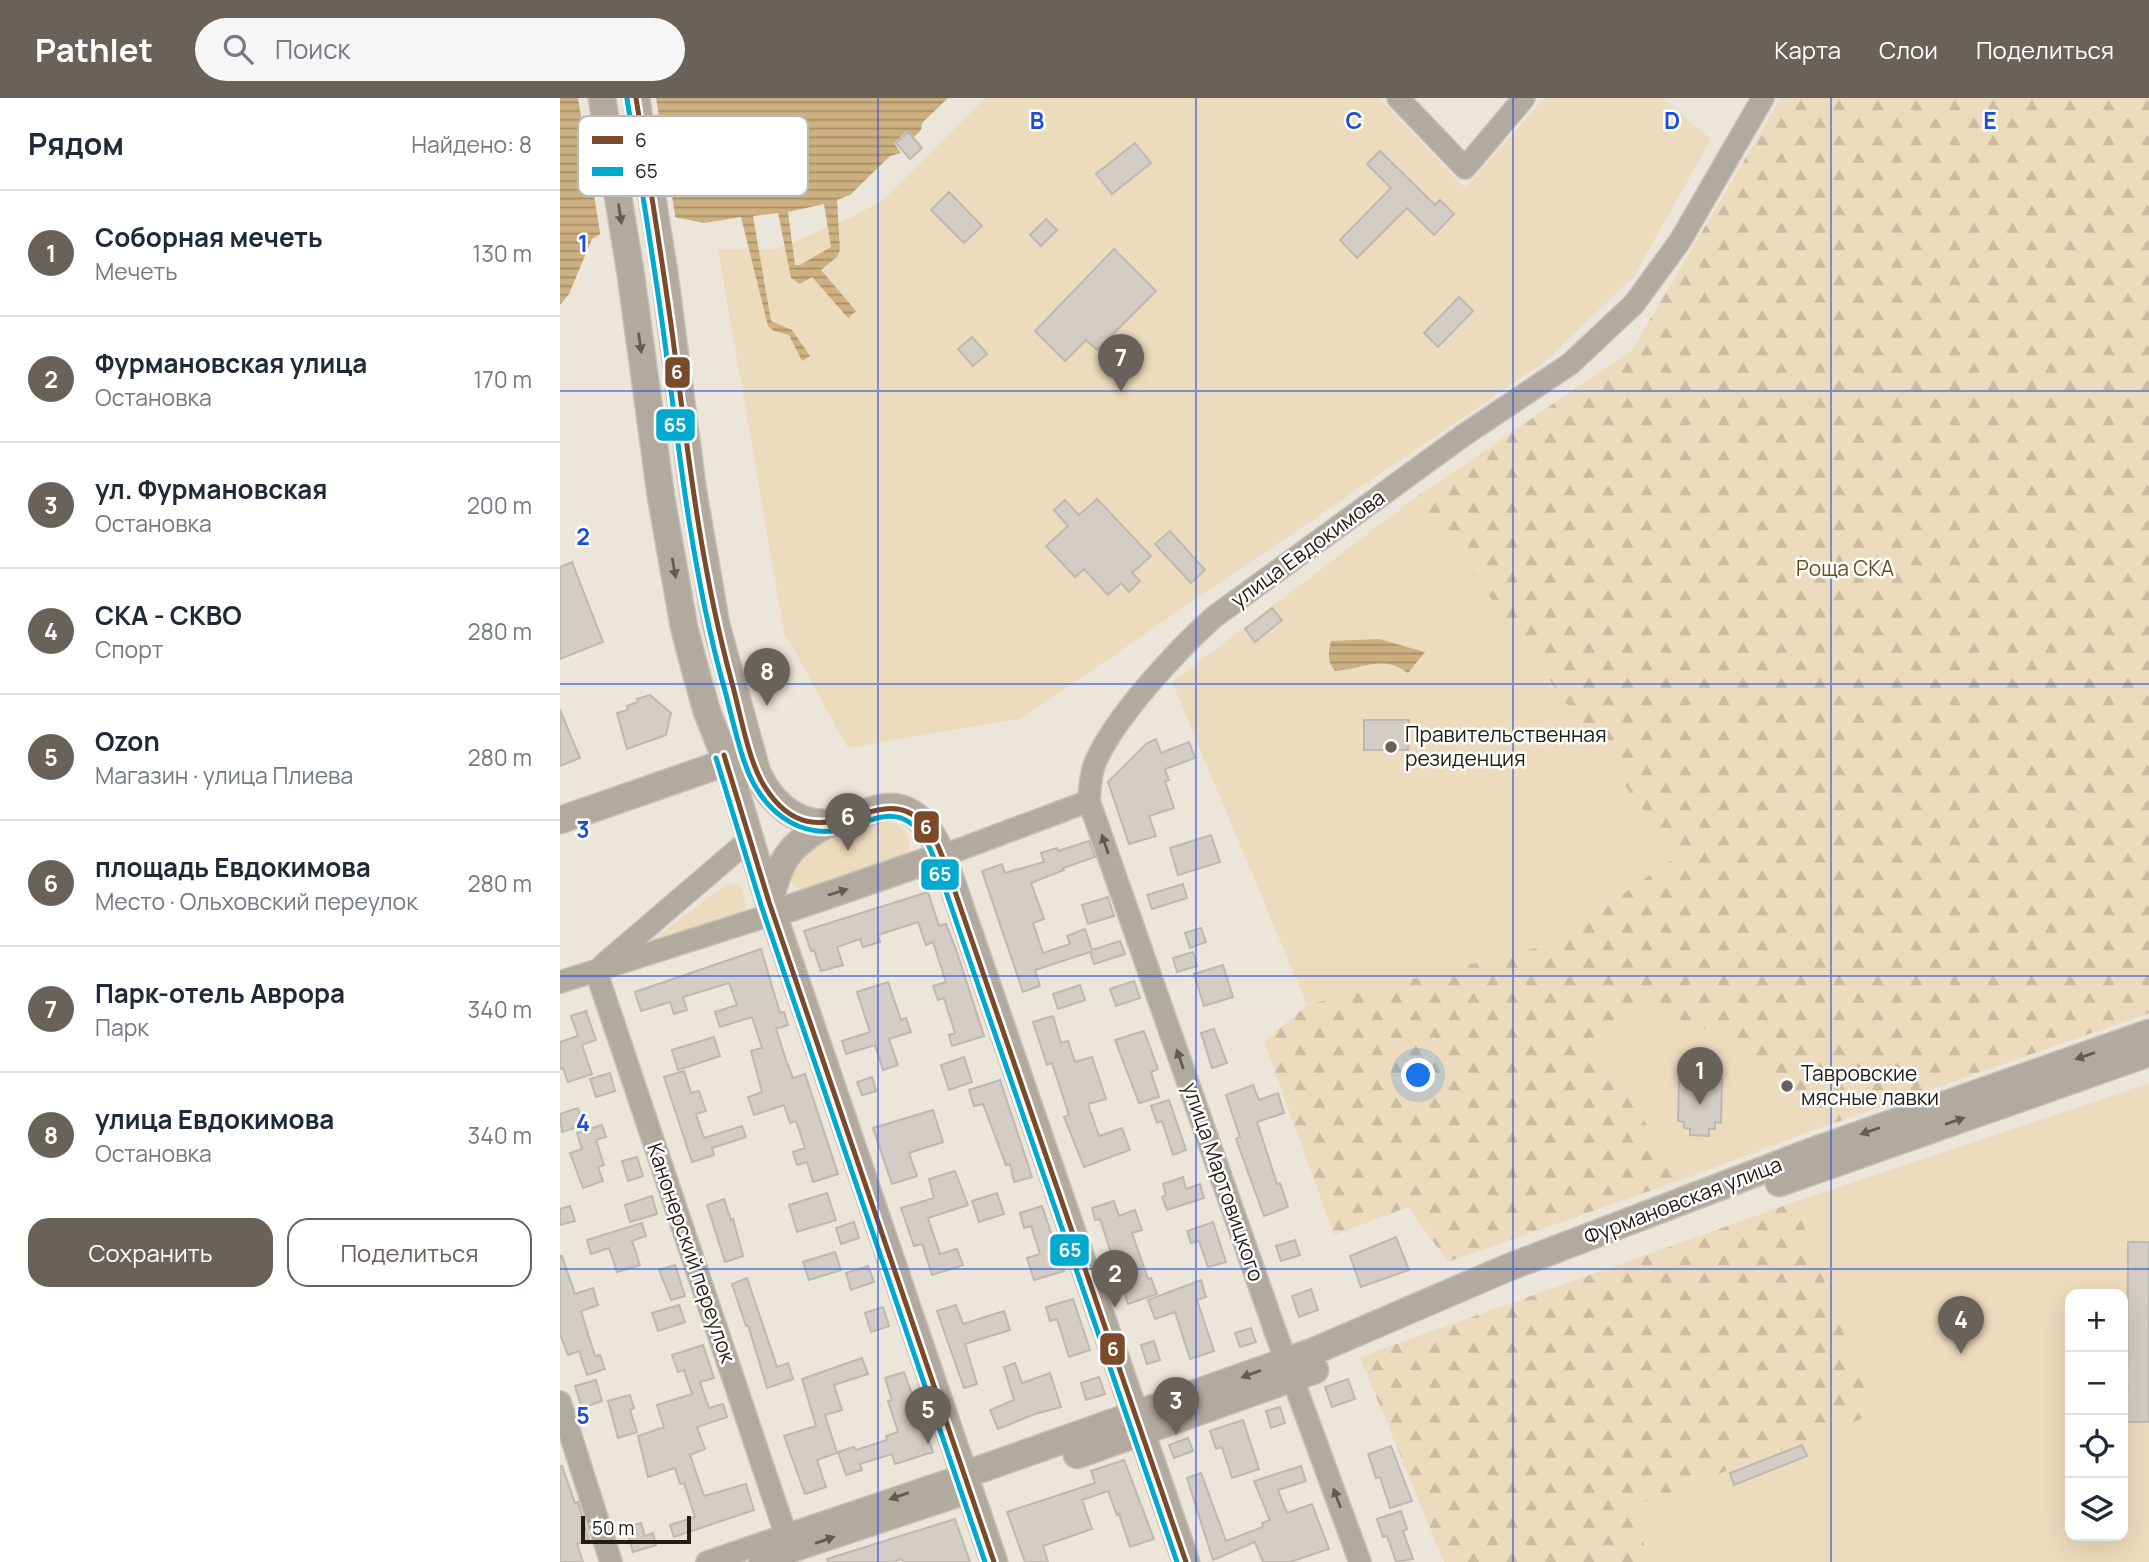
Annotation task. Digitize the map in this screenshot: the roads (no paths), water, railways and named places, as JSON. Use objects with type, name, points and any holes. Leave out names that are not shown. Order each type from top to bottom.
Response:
[{"type":"main road","points":[[602,98],[605,116]]},
{"type":"main road","points":[[636,98],[639,116]]},
{"type":"main road","points":[[618,196],[662,498],[684,627],[707,712],[727,762],[771,908],[993,1562]]},
{"type":"main road","points":[[652,196],[693,491],[716,624],[753,760],[763,785],[782,807],[794,816],[827,824]]},
{"type":"main road","points":[[560,820],[727,762],[741,762],[753,766],[753,760]]},
{"type":"main road","points":[[771,908],[788,852],[804,836],[827,824],[886,807],[902,808],[914,814],[925,826],[942,856],[1186,1562]]},
{"type":"main road","points":[[771,908],[890,876],[942,856]]},
{"type":"main road","name":"Фурмановская улица","points":[[967,1483],[1289,1369],[1312,1352],[1507,1268],[1802,1155],[2149,1033]]},
{"type":"main road","name":"Фурмановская улица","points":[[1289,1369],[1319,1369],[1515,1284],[1786,1180],[2149,1053]]},
{"type":"street","points":[[1398,98],[1465,168],[1524,98]]},
{"type":"street","name":"улица Евдокимова","points":[[1089,801],[1094,765],[1107,742],[1123,717],[1192,637],[1214,617],[1464,435],[1570,364],[1634,304],[1680,241],[1763,98]]},
{"type":"street","points":[[942,856],[1089,801]]},
{"type":"street","name":"улица Мартовицкого","points":[[1089,801],[1289,1369],[1360,1562]]},
{"type":"street","points":[[596,971],[750,839]]},
{"type":"street","points":[[560,982],[771,908]]},
{"type":"street","name":"Канонерский переулок","points":[[596,971],[790,1550]]},
{"type":"street","points":[[560,1402],[611,1562]]},
{"type":"street","name":"Фурмановская улица","points":[[760,1562],[967,1483]]},
{"type":"street","name":"Фурмановская улица","points":[[707,1562],[790,1550]]},
{"type":"place","name":"Парк-отель Аврора","points":[[1121,392]]},
{"type":"place","name":"улица Евдокимова","points":[[767,706]]},
{"type":"place","name":"Правительственная резиденция","points":[[1391,747]]},
{"type":"place","name":"площадь Евдокимова","points":[[848,851]]},
{"type":"place","name":"Тавровские мясные лавки","points":[[1787,1086]]},
{"type":"place","name":"Соборная мечеть","points":[[1700,1105]]},
{"type":"place","name":"Фурмановская улица","points":[[1115,1308]]},
{"type":"place","name":"СКА - СКВО","points":[[1961,1354]]},
{"type":"place","name":"ул. Фурмановская","points":[[1176,1435]]},
{"type":"place","name":"Ozon","points":[[928,1444]]},
{"type":"park label","name":"Роща СКА","points":[[1845,569]]}]
